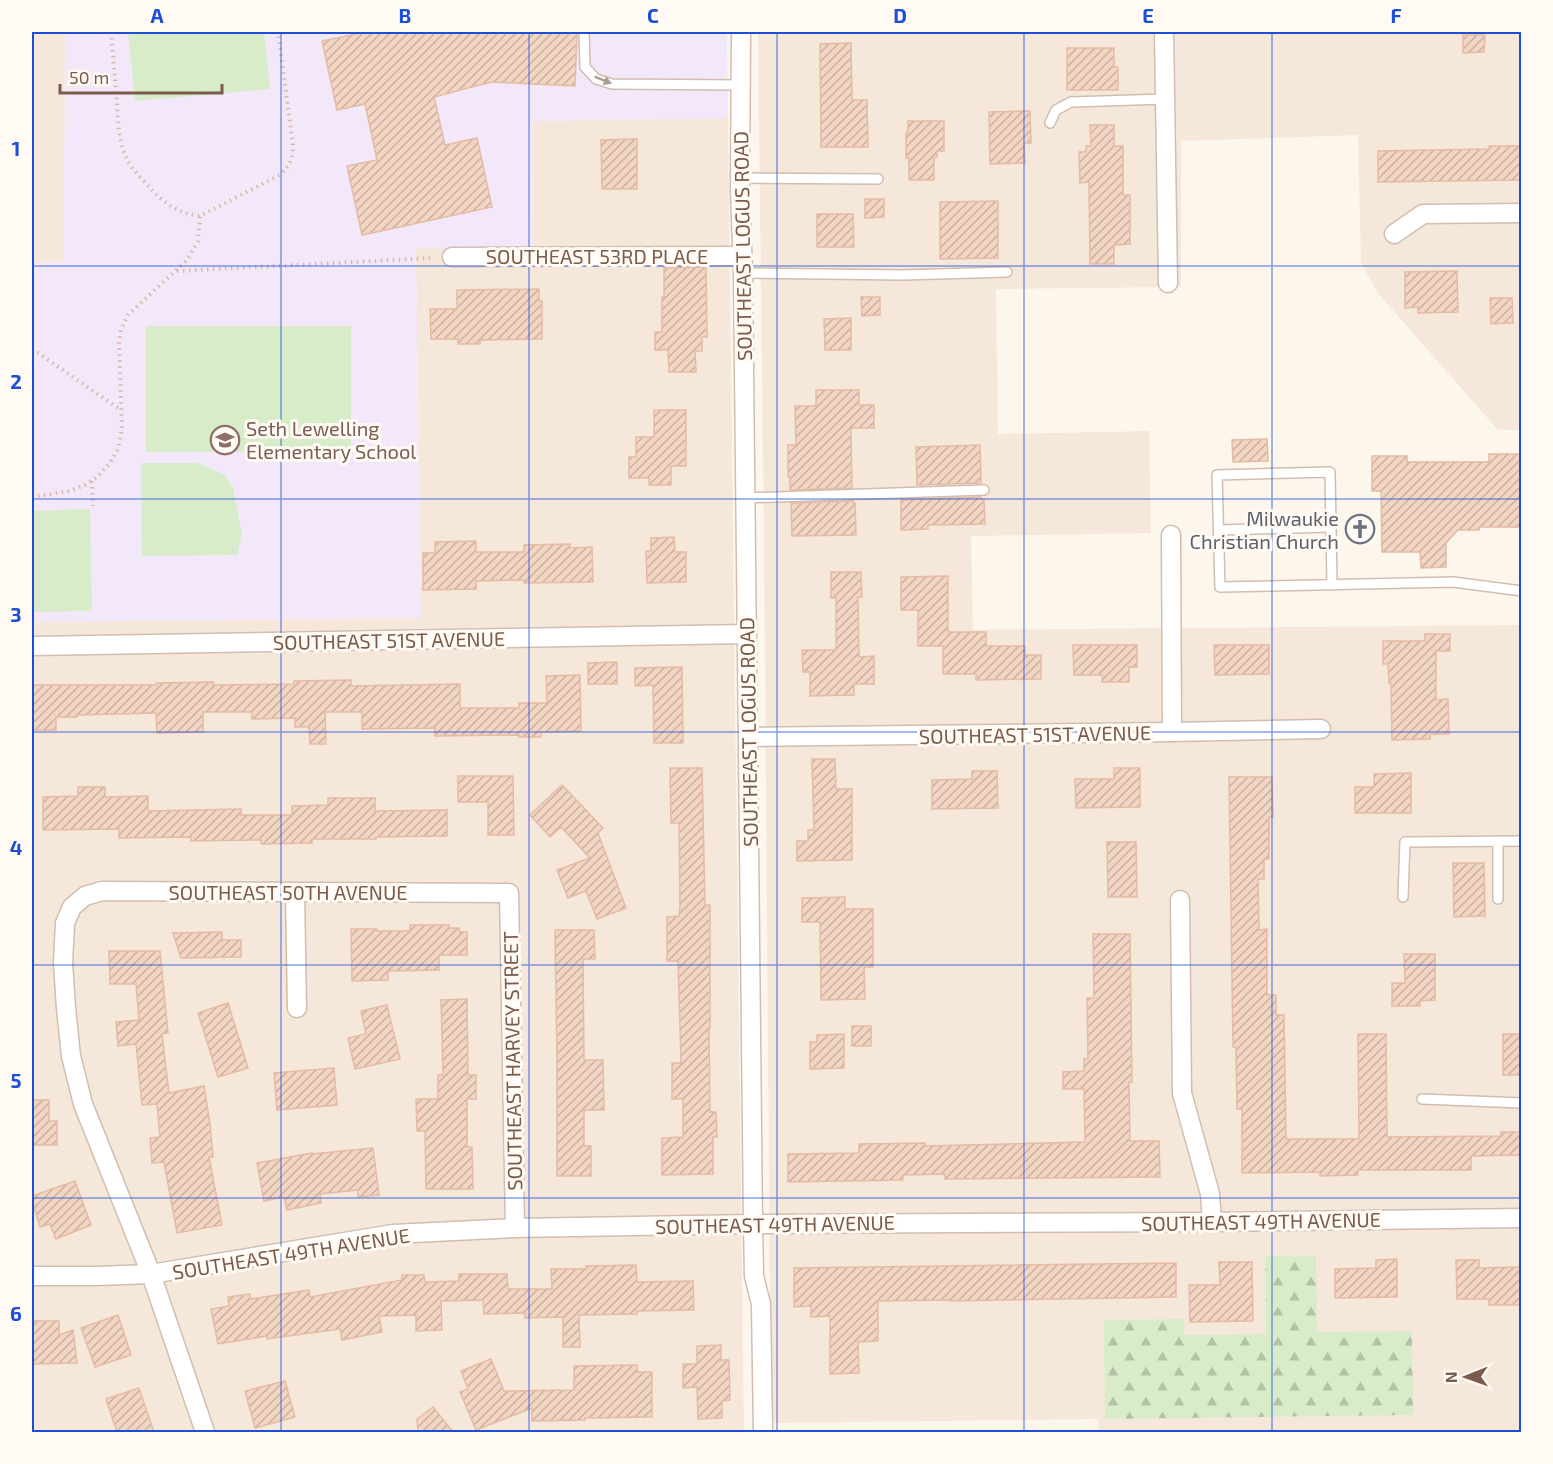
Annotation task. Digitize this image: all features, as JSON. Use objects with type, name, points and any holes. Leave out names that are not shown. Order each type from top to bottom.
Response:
[{"type":"street","name":"SOUTHEAST LOGUS ROAD","points":[[741,32],[740,178],[753,1224],[754,1276],[760,1304],[763,1432]]},
{"type":"street","points":[[1164,32],[1168,283]]},
{"type":"street","points":[[1394,234],[1423,214],[1521,213]]},
{"type":"street","name":"SOUTHEAST 53RD PLACE","points":[[452,257],[742,264]]},
{"type":"street","points":[[1171,535],[1172,732]]},
{"type":"street","name":"SOUTHEAST 51ST AVENUE","points":[[32,646],[747,634]]},
{"type":"street","name":"SOUTHEAST 51ST AVENUE","points":[[748,737],[1321,729]]},
{"type":"street","name":"SOUTHEAST 50TH AVENUE","points":[[151,1274],[83,1104],[71,1056],[63,963],[65,923],[72,907],[85,896],[102,891],[509,893]]},
{"type":"street","points":[[295,893],[297,1008]]},
{"type":"street","name":"SOUTHEAST HARVEY STREET","points":[[509,893],[515,1228]]},
{"type":"street","points":[[1180,900],[1182,1093],[1210,1194],[1212,1222]]},
{"type":"street","name":"SOUTHEAST 49TH AVENUE","points":[[32,1276],[151,1274],[393,1234],[515,1228],[1521,1218]]},
{"type":"street","points":[[151,1274],[205,1432]]},
{"type":"lane","points":[[584,32],[585,67],[596,79],[612,84],[740,85]]},
{"type":"lane","points":[[1050,123],[1056,110],[1071,102],[1165,99]]},
{"type":"lane","points":[[740,178],[878,179]]},
{"type":"lane","points":[[742,264],[903,274],[1007,272]]},
{"type":"lane","points":[[1332,585],[1330,472],[1217,475],[1220,587],[1332,585],[1453,582],[1521,591]]},
{"type":"lane","points":[[745,498],[984,490]]},
{"type":"lane","points":[[1219,530],[1331,527]]},
{"type":"lane","points":[[1498,841],[1498,899]]},
{"type":"lane","points":[[1403,897],[1405,842],[1521,841]]},
{"type":"lane","points":[[1422,1099],[1521,1102]]},
{"type":"path","points":[[111,32],[121,142],[126,158],[158,196],[175,209],[189,215],[200,216],[280,175],[293,158],[278,32]]},
{"type":"path","points":[[32,497],[70,491],[85,485],[110,463],[118,449],[122,429],[119,342],[121,329],[128,315],[187,260],[198,241],[200,216]]},
{"type":"path","points":[[175,271],[452,257]]},
{"type":"path","points":[[32,350],[121,411]]},
{"type":"path","points":[[92,480],[93,506]]},
{"type":"shaded area","points":[[32,32],[65,32],[64,262],[32,263]]},
{"type":"shaded area","name":"Seth Lewelling Elementary School","points":[[65,32],[727,32],[728,118],[533,121],[534,247],[416,248],[421,618],[32,622],[32,263],[64,262]]},
{"type":"shaded area","points":[[758,32],[1521,32],[1521,430],[1498,430],[1377,292],[1361,263],[1358,135],[1181,141],[1181,287],[996,289],[998,434],[1149,431],[1151,533],[971,536],[973,630],[1521,625],[1521,1432],[1099,1432],[1098,1419],[771,1423]]},
{"type":"shaded area","points":[[728,118],[744,1432],[32,1432],[32,622],[420,618],[416,247],[534,246],[533,121]]},
{"type":"green space","points":[[128,32],[264,32],[270,89],[135,101]]},
{"type":"green space","points":[[146,326],[351,326],[351,451],[146,452]]},
{"type":"green space","points":[[141,463],[198,463],[225,475],[233,488],[242,533],[237,555],[142,556]]},
{"type":"green space","points":[[90,509],[92,611],[32,612],[32,511]]},
{"type":"green space","points":[[1265,1256],[1316,1256],[1317,1332],[1412,1331],[1413,1415],[1105,1419],[1104,1320],[1184,1319],[1184,1335],[1266,1334]]},
{"type":"building","points":[[365,32],[577,32],[575,86],[491,82],[434,97],[445,145],[477,138],[492,207],[362,235],[347,166],[377,160],[365,104],[337,110],[322,41]]},
{"type":"building","points":[[1463,35],[1485,35],[1484,52],[1463,53]]},
{"type":"building","points":[[851,43],[852,100],[867,100],[868,147],[821,147],[820,44]]},
{"type":"building","points":[[1067,48],[1114,48],[1114,67],[1118,67],[1118,90],[1067,90]]},
{"type":"building","points":[[1030,111],[1031,143],[1024,143],[1025,163],[990,164],[989,112]]},
{"type":"building","points":[[908,121],[944,121],[944,151],[937,151],[937,157],[934,158],[934,180],[909,180],[909,158],[906,158]]},
{"type":"building","points":[[1090,125],[1114,125],[1114,146],[1123,146],[1123,195],[1130,195],[1130,244],[1114,245],[1114,264],[1090,264],[1089,182],[1080,183],[1079,152],[1086,152],[1086,146],[1091,146]]},
{"type":"building","points":[[637,139],[637,189],[602,189],[601,140]]},
{"type":"building","points":[[1489,146],[1521,146],[1521,180],[1378,182],[1378,151],[1489,149]]},
{"type":"building","points":[[865,199],[884,199],[884,217],[865,218]]},
{"type":"building","points":[[998,201],[998,258],[940,259],[940,202]]},
{"type":"building","points":[[817,214],[853,214],[854,247],[817,247]]},
{"type":"building","points":[[706,267],[707,337],[702,337],[702,351],[695,351],[696,372],[669,372],[668,350],[655,350],[655,332],[662,332],[664,268]]},
{"type":"building","points":[[1457,271],[1458,312],[1418,313],[1418,307],[1405,308],[1405,272]]},
{"type":"building","points":[[539,289],[539,301],[542,301],[542,339],[480,340],[480,344],[458,344],[458,339],[431,339],[430,309],[457,309],[457,290]]},
{"type":"building","points":[[861,297],[880,297],[880,315],[862,316]]},
{"type":"building","points":[[1490,298],[1512,298],[1513,323],[1491,324]]},
{"type":"building","points":[[851,318],[851,350],[825,350],[824,319]]},
{"type":"building","points":[[816,390],[859,390],[859,405],[874,405],[874,428],[851,428],[852,488],[790,490],[788,445],[796,445],[795,406],[816,406]]},
{"type":"building","points":[[654,410],[686,410],[686,466],[671,466],[671,485],[649,485],[649,478],[629,478],[629,457],[636,457],[636,437],[654,437]]},
{"type":"building","points":[[1267,439],[1268,461],[1233,462],[1232,440]]},
{"type":"building","points":[[980,445],[981,483],[917,485],[916,447]]},
{"type":"building","points":[[1489,454],[1521,454],[1521,527],[1479,527],[1479,530],[1458,530],[1446,543],[1446,567],[1421,568],[1420,552],[1382,552],[1381,491],[1372,491],[1372,456],[1407,456],[1407,462],[1489,462]]},
{"type":"building","points":[[981,497],[984,499],[985,524],[928,525],[928,529],[901,530],[901,500]]},
{"type":"building","points":[[853,501],[855,503],[856,535],[792,536],[791,503]]},
{"type":"building","points":[[674,537],[675,552],[686,552],[686,582],[647,583],[646,551],[651,551],[651,538]]},
{"type":"building","points":[[476,541],[476,552],[524,552],[524,545],[570,544],[570,548],[592,547],[593,582],[476,581],[476,589],[423,590],[423,553],[435,553],[435,542]]},
{"type":"building","points":[[831,572],[861,572],[862,597],[858,597],[859,657],[874,656],[874,684],[854,684],[854,695],[810,696],[810,672],[803,672],[802,650],[836,650],[836,598],[831,598]]},
{"type":"building","points":[[948,576],[948,632],[986,632],[986,646],[1025,646],[1025,655],[1041,655],[1041,679],[976,680],[976,674],[943,674],[943,646],[918,646],[918,610],[901,610],[901,577]]},
{"type":"building","points":[[1425,634],[1450,634],[1450,651],[1436,651],[1436,700],[1448,699],[1449,734],[1430,734],[1430,739],[1392,740],[1391,683],[1389,683],[1388,664],[1383,664],[1383,641],[1425,641]]},
{"type":"building","points":[[1073,645],[1137,645],[1137,667],[1129,667],[1129,682],[1102,682],[1102,675],[1074,675]]},
{"type":"building","points":[[1214,645],[1269,645],[1269,674],[1215,675]]},
{"type":"building","points":[[617,662],[617,684],[588,684],[588,663]]},
{"type":"building","points":[[682,667],[683,743],[654,743],[653,685],[635,686],[635,668]]},
{"type":"building","points":[[580,675],[581,731],[541,732],[541,737],[435,736],[435,728],[362,729],[362,712],[325,712],[326,744],[310,744],[309,727],[295,727],[295,718],[252,719],[252,712],[203,712],[203,732],[157,733],[156,713],[56,717],[56,730],[32,730],[32,685],[156,685],[156,683],[213,682],[213,685],[294,684],[294,681],[351,680],[351,686],[460,684],[460,708],[519,708],[519,703],[547,703],[546,676]]},
{"type":"building","points":[[812,759],[835,759],[836,789],[852,789],[852,860],[797,861],[797,841],[808,841],[808,830],[814,830]]},
{"type":"building","points":[[670,768],[702,768],[705,905],[710,905],[710,1112],[716,1112],[717,1137],[713,1137],[713,1174],[662,1175],[662,1138],[683,1137],[683,1099],[672,1099],[672,1063],[681,1063],[678,961],[667,961],[667,917],[679,916],[680,906],[679,823],[671,823]]},
{"type":"building","points":[[1114,768],[1140,768],[1140,807],[1076,808],[1075,779],[1114,779]]},
{"type":"building","points":[[972,771],[997,771],[998,808],[932,809],[932,780],[972,779]]},
{"type":"building","points":[[1411,773],[1411,813],[1355,813],[1355,787],[1374,787],[1374,774]]},
{"type":"building","points":[[458,776],[513,776],[514,835],[488,835],[488,802],[458,802]]},
{"type":"building","points":[[1229,777],[1272,777],[1273,817],[1269,817],[1269,859],[1264,859],[1264,879],[1258,879],[1259,930],[1267,929],[1267,995],[1276,995],[1276,1015],[1284,1015],[1286,1139],[1359,1139],[1358,1034],[1386,1034],[1387,1137],[1501,1136],[1501,1132],[1521,1132],[1521,1155],[1471,1156],[1471,1170],[1358,1170],[1358,1175],[1320,1176],[1320,1172],[1242,1173],[1242,1109],[1237,1109],[1236,1047],[1233,1047]]},
{"type":"building","points":[[562,785],[603,828],[598,833],[626,908],[597,919],[586,891],[568,898],[557,870],[590,858],[561,827],[550,837],[530,815]]},
{"type":"building","points":[[78,787],[105,787],[105,797],[148,796],[148,811],[241,809],[241,815],[292,815],[292,806],[328,805],[328,798],[375,798],[375,811],[447,810],[447,836],[312,839],[312,843],[261,844],[261,840],[191,841],[191,837],[119,838],[119,829],[43,830],[43,797],[78,796]]},
{"type":"building","points":[[1107,842],[1136,842],[1137,897],[1108,897]]},
{"type":"building","points":[[1453,863],[1484,863],[1485,916],[1454,917]]},
{"type":"building","points":[[845,897],[845,909],[873,909],[873,967],[864,967],[865,999],[821,1000],[820,922],[802,922],[802,898]]},
{"type":"building","points":[[410,925],[449,925],[449,928],[459,928],[460,932],[467,932],[467,955],[439,955],[439,970],[388,971],[388,980],[352,981],[351,929],[410,931]]},
{"type":"building","points":[[555,930],[594,930],[595,959],[583,959],[584,1060],[603,1060],[604,1110],[584,1110],[584,1146],[591,1146],[591,1176],[557,1176]]},
{"type":"building","points":[[222,932],[222,940],[241,940],[241,957],[181,958],[173,933]]},
{"type":"building","points":[[1093,934],[1130,934],[1132,1082],[1129,1082],[1130,1141],[1159,1141],[1160,1177],[945,1179],[945,1174],[903,1175],[903,1180],[788,1182],[788,1154],[859,1153],[859,1144],[925,1143],[925,1146],[1085,1142],[1084,1089],[1063,1089],[1063,1072],[1084,1071],[1084,1059],[1088,1059],[1087,998],[1094,998]]},
{"type":"building","points":[[109,951],[160,951],[168,1033],[162,1034],[169,1093],[204,1086],[213,1157],[209,1157],[222,1225],[177,1233],[164,1162],[152,1163],[150,1138],[160,1137],[157,1104],[142,1105],[136,1044],[118,1046],[116,1022],[139,1020],[136,984],[110,984]]},
{"type":"building","points":[[1404,954],[1435,954],[1435,1000],[1420,1001],[1420,1006],[1392,1006],[1392,983],[1405,983]]},
{"type":"building","points":[[467,999],[468,1075],[476,1075],[476,1099],[467,1099],[467,1147],[472,1147],[473,1189],[426,1189],[425,1131],[417,1131],[416,1099],[438,1099],[438,1075],[443,1075],[441,1000]]},
{"type":"building","points":[[228,1003],[248,1068],[218,1077],[198,1013]]},
{"type":"building","points":[[387,1005],[400,1059],[355,1069],[348,1038],[366,1034],[361,1011]]},
{"type":"building","points":[[852,1026],[871,1026],[871,1046],[852,1046]]},
{"type":"building","points":[[844,1034],[844,1068],[810,1069],[810,1042],[817,1042],[817,1035]]},
{"type":"building","points":[[1503,1034],[1521,1034],[1521,1075],[1503,1075]]},
{"type":"building","points":[[334,1068],[337,1105],[277,1110],[274,1073]]},
{"type":"building","points":[[32,1100],[49,1100],[49,1121],[57,1121],[57,1145],[32,1145]]},
{"type":"building","points":[[373,1148],[379,1195],[358,1197],[358,1190],[320,1194],[321,1203],[287,1210],[284,1197],[264,1201],[257,1163],[312,1153]]},
{"type":"building","points":[[75,1181],[91,1225],[56,1239],[50,1224],[40,1227],[32,1196]]},
{"type":"building","points":[[1397,1259],[1397,1297],[1335,1298],[1335,1269],[1376,1268],[1376,1260]]},
{"type":"building","points":[[1456,1260],[1479,1260],[1479,1268],[1521,1267],[1521,1305],[1489,1305],[1489,1299],[1457,1299]]},
{"type":"building","points":[[1219,1262],[1252,1262],[1253,1321],[1190,1322],[1189,1285],[1220,1285]]},
{"type":"building","points":[[1176,1263],[1176,1297],[878,1301],[878,1341],[858,1342],[859,1373],[830,1374],[830,1316],[811,1317],[811,1306],[794,1307],[794,1268]]},
{"type":"building","points":[[636,1265],[637,1282],[693,1281],[694,1310],[579,1315],[580,1347],[563,1347],[563,1317],[525,1318],[525,1313],[484,1314],[483,1300],[441,1301],[442,1330],[416,1331],[416,1315],[379,1316],[382,1332],[342,1340],[340,1329],[267,1339],[267,1336],[218,1344],[211,1309],[229,1306],[228,1297],[250,1294],[251,1299],[309,1290],[310,1297],[402,1280],[402,1275],[424,1275],[425,1282],[459,1281],[459,1274],[507,1274],[508,1289],[552,1289],[551,1269]]},
{"type":"building","points":[[118,1315],[131,1355],[95,1367],[81,1328]]},
{"type":"building","points":[[32,1321],[59,1321],[59,1335],[73,1330],[77,1363],[32,1364]]},
{"type":"building","points":[[721,1345],[721,1360],[729,1360],[730,1400],[722,1401],[722,1418],[698,1419],[697,1387],[683,1388],[683,1364],[697,1364],[697,1346]]},
{"type":"building","points":[[491,1359],[504,1391],[574,1390],[574,1366],[637,1365],[637,1372],[652,1372],[652,1417],[532,1421],[532,1408],[476,1430],[460,1392],[468,1389],[461,1371]]},
{"type":"building","points":[[285,1381],[295,1417],[255,1428],[245,1391]]},
{"type":"building","points":[[139,1388],[154,1432],[117,1432],[106,1399]]},
{"type":"building","points":[[433,1407],[453,1432],[418,1432],[417,1419]]},
{"type":"place","name":"Seth Lewelling Elementary School","points":[[225,440]]},
{"type":"place","name":"Milwaukie Christian Church","points":[[1360,529]]}]
